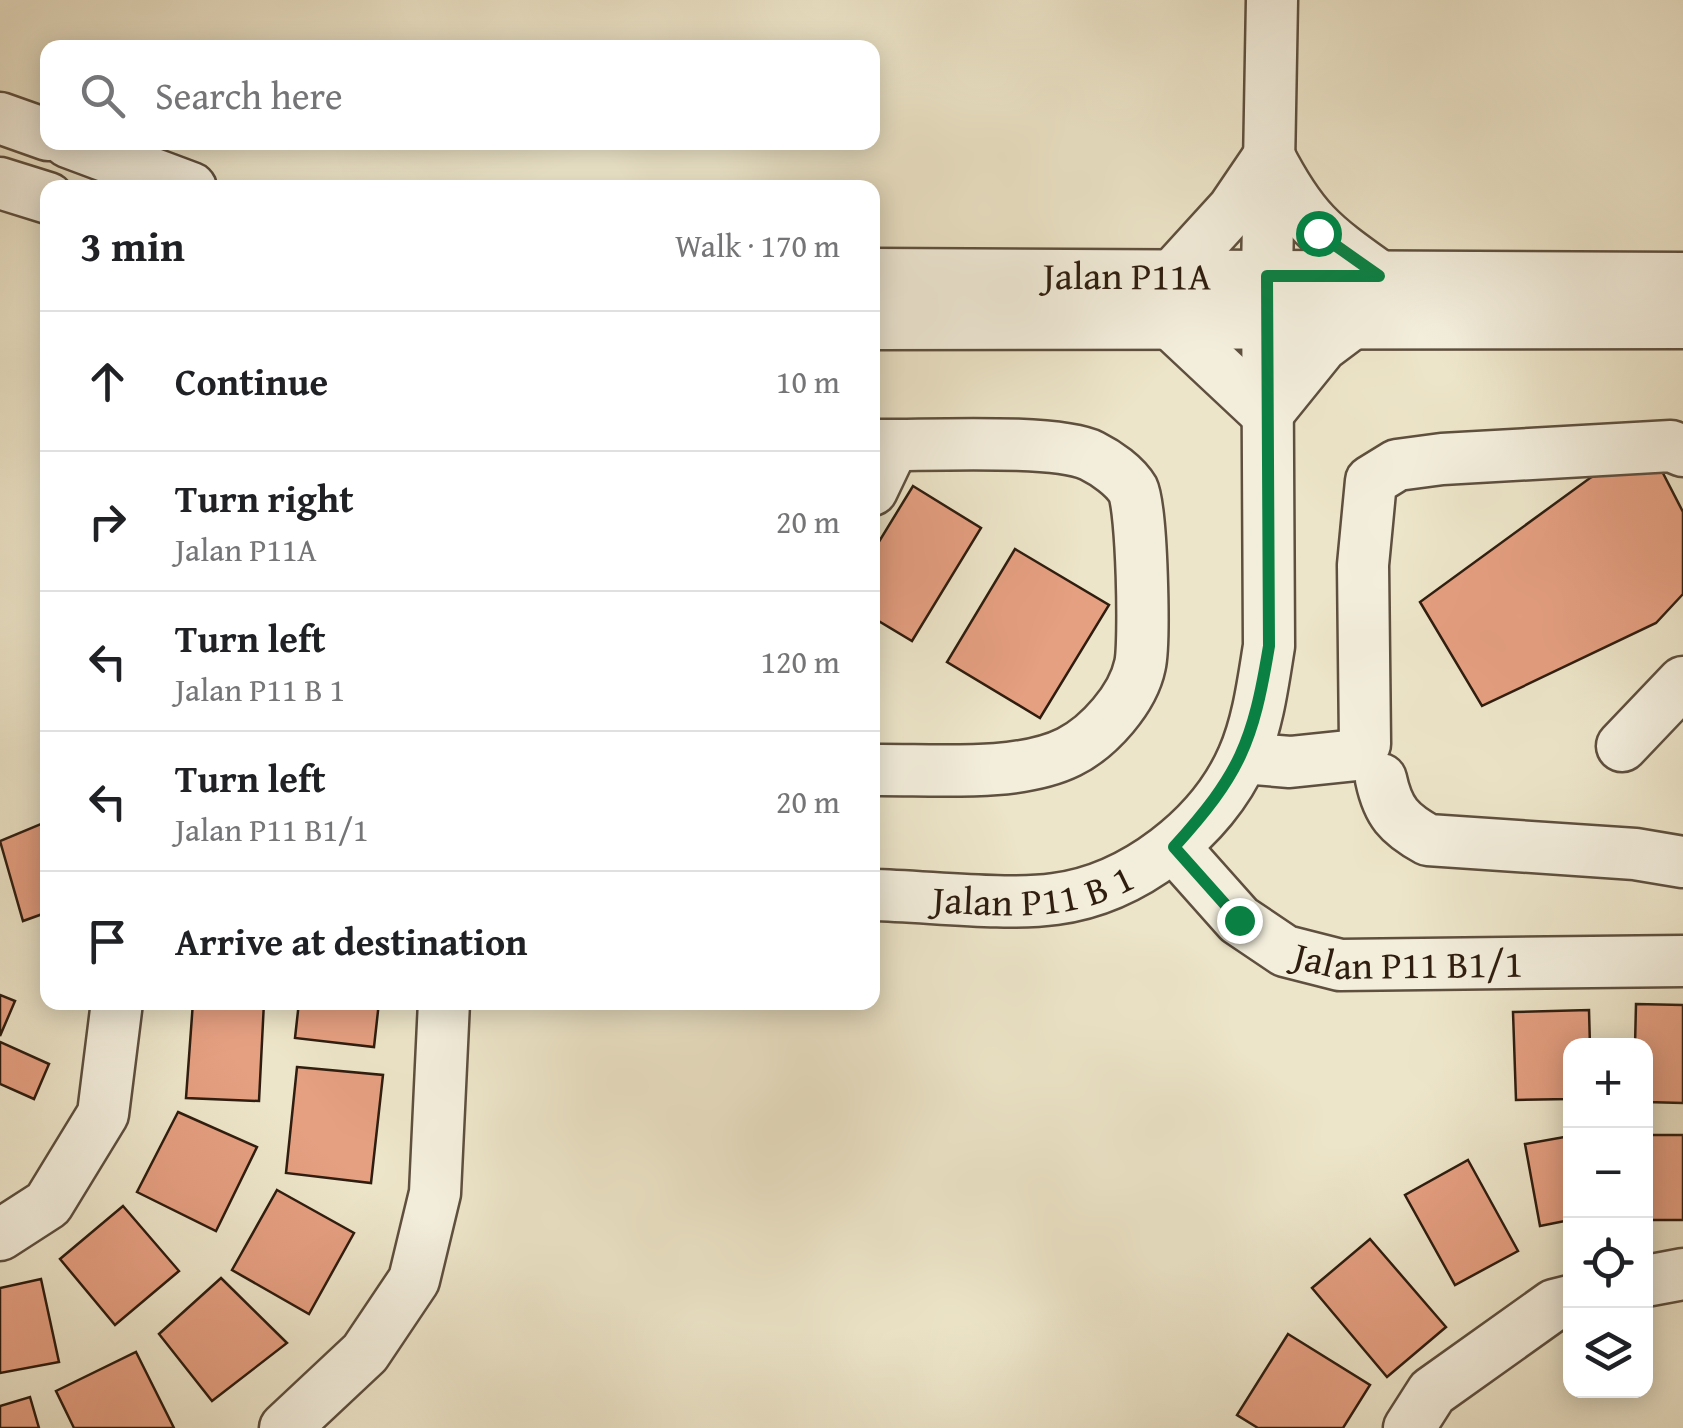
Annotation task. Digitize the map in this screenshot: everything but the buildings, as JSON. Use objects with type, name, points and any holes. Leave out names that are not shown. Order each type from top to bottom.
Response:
[{"type":"street","name":"Jalan P11 B 1","points":[[880,894],[1056,899],[1118,879],[1174,847],[1212,805],[1243,758],[1260,700],[1269,646],[1267,276],[1272,0]]},
{"type":"street","points":[[0,118],[40,132]]},
{"type":"street","points":[[89,150],[170,180]]},
{"type":"street","points":[[1172,276],[1232,209],[1269,156],[1307,221],[1379,276]]},
{"type":"street","points":[[0,183],[40,196]]},
{"type":"street","name":"Jalan P11A","points":[[880,274],[1683,278]]},
{"type":"street","name":"Jalan P11A","points":[[880,324],[1683,323]]},
{"type":"street","points":[[1171,324],[1267,414],[1322,346],[1350,324]]},
{"type":"street","points":[[880,770],[1030,766],[1070,752],[1098,731],[1124,701],[1140,665],[1139,514],[1132,490],[1114,470],[1073,448],[883,446]]},
{"type":"street","points":[[1683,451],[1672,446],[1397,464],[1370,481],[1363,565],[1368,759],[1387,808],[1403,826],[1428,840],[1635,854],[1683,862]]},
{"type":"street","points":[[1622,746],[1683,682]]},
{"type":"street","points":[[1243,758],[1290,762],[1368,759]]},
{"type":"street","name":"Jalan P11 B1/1","points":[[1174,847],[1239,920],[1284,951],[1340,965],[1683,960]]},
{"type":"street","points":[[0,1235],[48,1204],[103,1114],[116,1010]]},
{"type":"street","points":[[285,1428],[365,1353],[414,1280],[435,1193],[444,1010]]},
{"type":"street","points":[[1653,1280],[1683,1274]]},
{"type":"street","points":[[1408,1428],[1432,1392],[1554,1305],[1563,1303]]},
{"type":"route","points":[[1239,920],[1174,847],[1212,805],[1243,758],[1260,700],[1269,646],[1267,276],[1379,276],[1318,233]]}]
